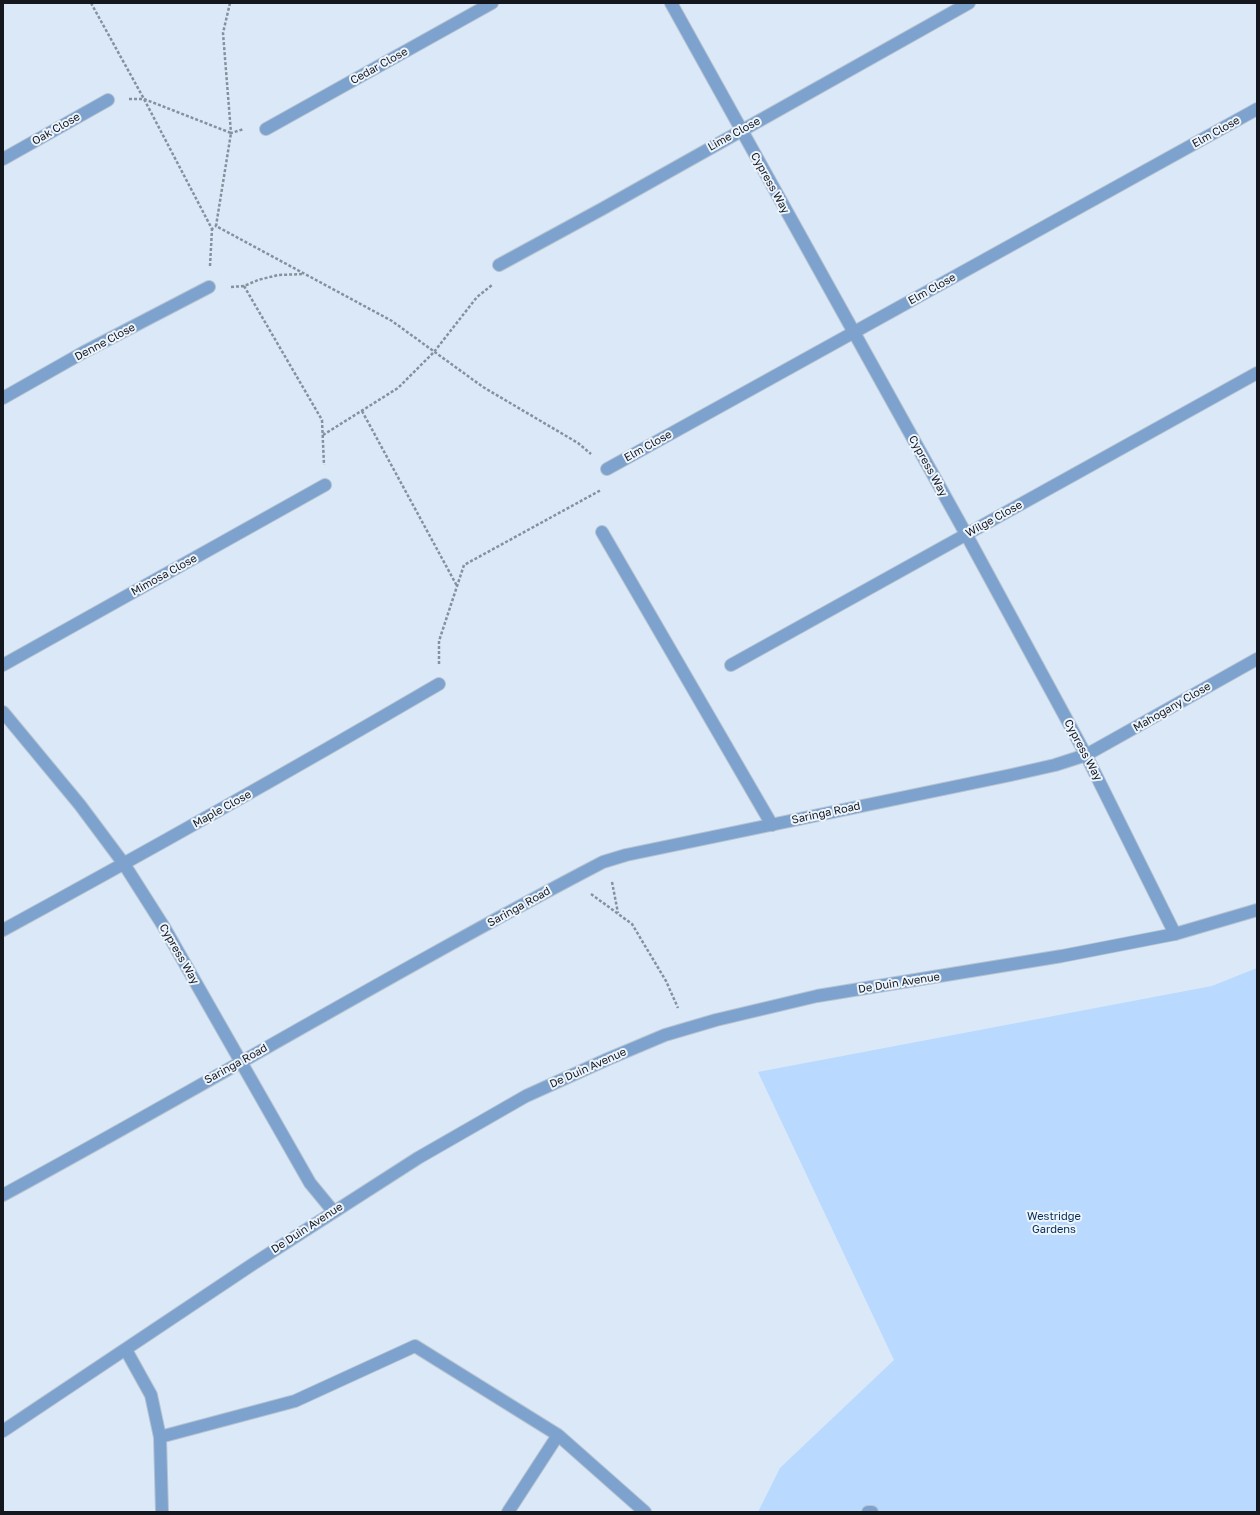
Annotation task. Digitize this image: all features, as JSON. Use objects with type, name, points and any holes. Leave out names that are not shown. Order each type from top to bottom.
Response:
[{"type":"street","name":"Cedar Close","points":[[266,129],[492,3]]},
{"type":"street","name":"Cypress Way","points":[[671,3],[966,534],[1086,755],[1175,934]]},
{"type":"street","name":"Lime Close","points":[[499,264],[602,209],[969,3]]},
{"type":"street","name":"Oak Close","points":[[3,159],[108,100]]},
{"type":"street","name":"Elm Close","points":[[607,469],[1257,109]]},
{"type":"street","name":"Denne Close","points":[[3,398],[84,352],[209,287]]},
{"type":"street","name":"Wilge Close","points":[[731,665],[1257,373]]},
{"type":"street","name":"Mimosa Close","points":[[3,665],[325,485]]},
{"type":"street","points":[[602,532],[772,825]]},
{"type":"street","name":"Mahogany Close","points":[[1086,755],[1257,659]]},
{"type":"street","name":"Maple Close","points":[[3,930],[270,782],[439,684]]},
{"type":"street","name":"Cypress Way","points":[[3,712],[80,805],[124,864],[164,927],[310,1183],[333,1211]]},
{"type":"street","name":"Saringa Road","points":[[3,1195],[454,942],[603,862],[626,854],[1011,775],[1055,765],[1086,755]]},
{"type":"street","name":"De Duin Avenue","points":[[3,1431],[333,1211],[418,1158],[526,1096],[665,1035],[716,1020],[817,996],[1062,956],[1175,934],[1257,910]]},
{"type":"street","points":[[160,1437],[295,1401],[415,1346],[558,1435],[645,1512]]},
{"type":"street","points":[[126,1350],[151,1395],[160,1437],[162,1512]]},
{"type":"street","points":[[508,1512],[558,1435]]},
{"type":"path","points":[[91,3],[144,98],[212,229],[209,287]]},
{"type":"path","points":[[212,229],[216,226],[231,133],[223,33],[230,3]]},
{"type":"path","points":[[144,98],[231,133],[249,128]]},
{"type":"path","points":[[216,226],[392,321],[482,387],[578,443]]},
{"type":"path","points":[[304,274],[278,275],[258,280],[244,286],[322,420],[325,485]]},
{"type":"path","points":[[323,435],[398,388],[434,352],[477,298],[492,285]]},
{"type":"path","points":[[362,411],[457,586]]},
{"type":"path","points":[[439,641],[464,565],[603,490]]},
{"type":"path","points":[[611,876],[618,913]]},
{"type":"path","points":[[585,890],[632,924],[666,981],[688,1028]]},
{"type":"green space","name":"Westridge Gardens","points":[[1257,968],[1257,1512],[758,1512],[780,1468],[894,1360],[758,1072],[1212,986]]}]
